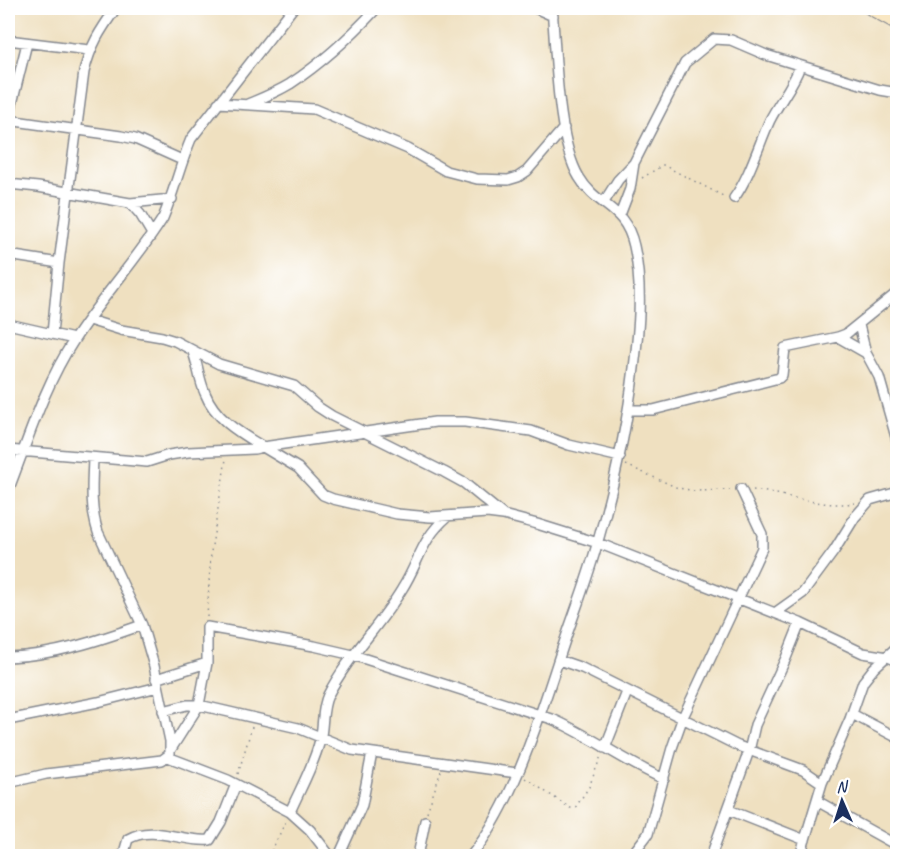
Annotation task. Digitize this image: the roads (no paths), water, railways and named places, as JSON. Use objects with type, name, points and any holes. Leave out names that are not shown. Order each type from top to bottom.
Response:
[{"type":"street","points":[[52,334],[84,72],[89,50],[116,8]]},
{"type":"street","points":[[8,491],[59,366],[74,339],[163,218],[172,199],[182,160],[191,139],[293,8]]},
{"type":"street","points":[[246,105],[288,85],[312,68],[377,8]]},
{"type":"street","points":[[471,856],[492,825],[541,716],[598,543],[629,411],[640,305],[634,247],[630,233],[620,215],[592,194],[578,177],[571,159],[564,128],[552,12],[535,8]]},
{"type":"street","points":[[871,8],[895,17]]},
{"type":"street","points":[[604,202],[618,180],[634,163],[685,63],[714,39],[731,40],[766,56],[897,93]]},
{"type":"street","points":[[8,40],[89,50]]},
{"type":"street","points":[[27,43],[8,120],[135,139],[182,160]]},
{"type":"street","points":[[734,198],[800,66]]},
{"type":"street","points":[[218,103],[314,109],[408,149],[446,171],[477,179],[508,180],[518,177],[527,171],[564,128]]},
{"type":"street","points":[[620,215],[632,183],[634,163]]},
{"type":"street","points":[[8,184],[130,203],[172,199]]},
{"type":"street","points":[[130,203],[152,234]]},
{"type":"street","points":[[8,255],[59,263]]},
{"type":"street","points":[[629,411],[653,410],[779,378],[782,375],[785,348],[838,338],[859,325],[897,292]]},
{"type":"street","points":[[89,320],[121,330],[175,341],[219,364],[294,386],[318,407],[464,483],[503,515]]},
{"type":"street","points":[[8,324],[74,339]]},
{"type":"street","points":[[859,325],[866,353],[879,377],[897,444]]},
{"type":"street","points":[[838,338],[866,353]]},
{"type":"street","points":[[193,352],[205,393],[212,407],[236,431],[298,468],[323,495],[397,514],[418,517],[487,513],[503,515],[598,543],[800,623],[863,653],[888,657],[897,661]]},
{"type":"street","points":[[8,450],[147,462],[188,452],[228,451],[435,422],[465,422],[531,431],[569,445],[619,459]]},
{"type":"street","points":[[93,459],[93,518],[142,625],[163,711],[169,753]]},
{"type":"street","points":[[631,856],[648,834],[683,717],[737,598],[759,558],[763,542],[762,534],[741,489]]},
{"type":"street","points":[[775,613],[803,593],[834,551],[855,517],[870,500],[897,492]]},
{"type":"street","points":[[290,812],[321,736],[325,703],[353,656],[404,586],[430,534],[448,516]]},
{"type":"street","points":[[711,856],[729,810],[756,724],[800,623]]},
{"type":"street","points":[[8,657],[19,657],[85,643],[142,625]]},
{"type":"street","points":[[8,783],[46,774],[153,761],[169,753],[199,705],[207,663],[207,627],[314,646],[353,656],[541,716],[567,726],[627,761],[664,779]]},
{"type":"street","points":[[800,856],[822,783],[852,714],[863,682],[897,646]]},
{"type":"street","points":[[559,660],[582,668],[749,751],[803,770],[822,783]]},
{"type":"street","points":[[8,720],[112,699],[207,663]]},
{"type":"street","points":[[605,748],[627,692]]},
{"type":"street","points":[[163,711],[187,705],[199,705],[298,728],[352,750],[517,773]]},
{"type":"street","points":[[852,714],[897,738]]},
{"type":"street","points":[[169,753],[290,812],[310,830],[330,856]]},
{"type":"street","points":[[339,856],[362,805],[372,753]]},
{"type":"street","points":[[123,856],[128,839],[136,835],[164,834],[210,840],[221,822],[236,784]]},
{"type":"street","points":[[817,801],[897,846]]},
{"type":"street","points":[[729,810],[805,840]]},
{"type":"street","points":[[418,856],[425,821]]}]
